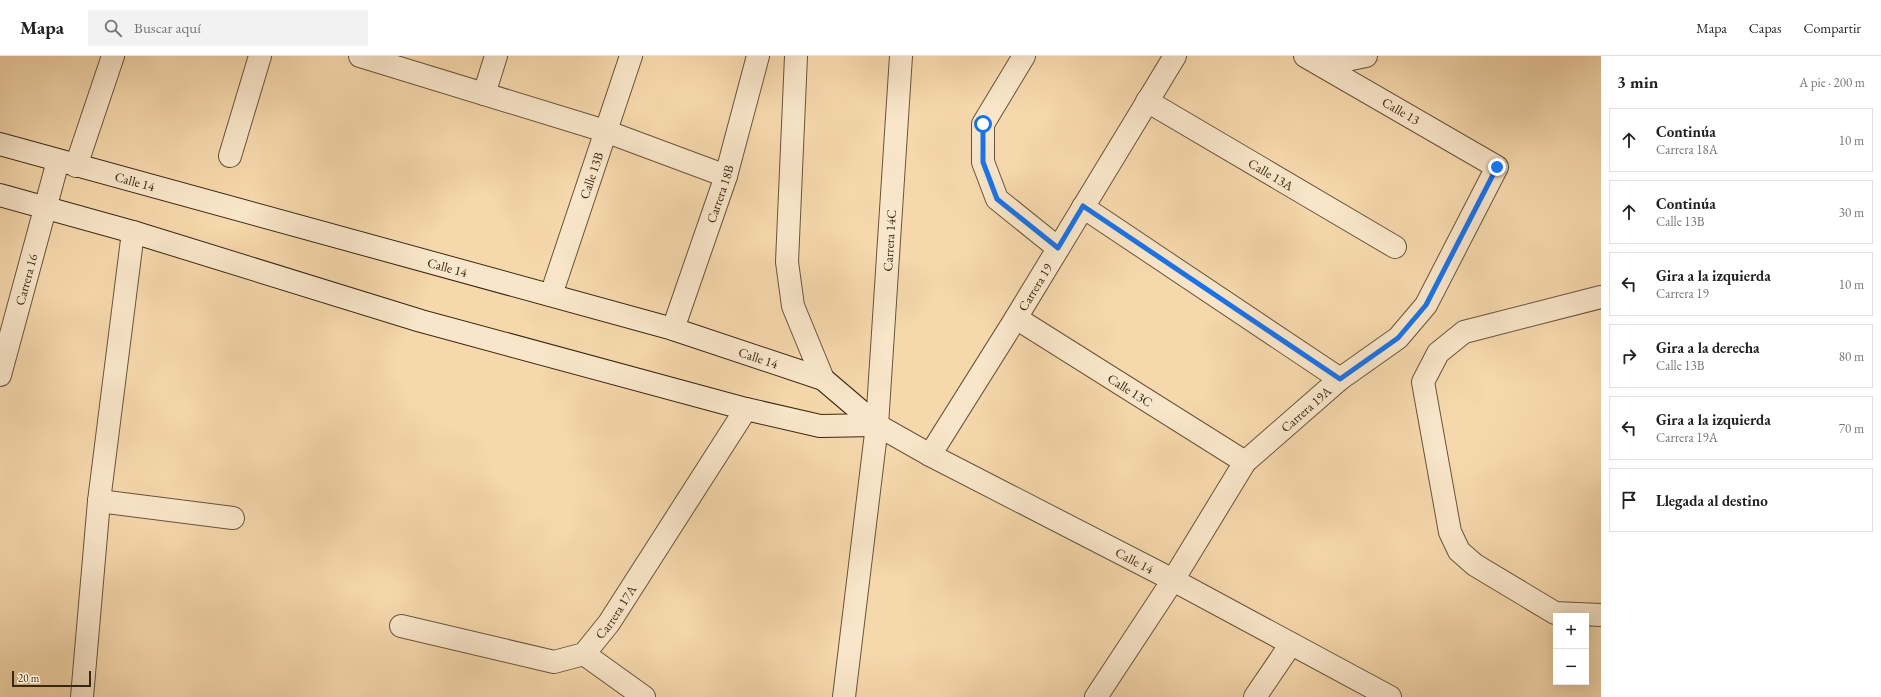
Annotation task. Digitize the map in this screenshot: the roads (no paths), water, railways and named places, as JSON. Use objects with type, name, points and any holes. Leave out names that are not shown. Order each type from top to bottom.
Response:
[{"type":"street","name":"Carrera 16","points":[[2,361],[44,208],[67,164],[112,56]]},
{"type":"street","points":[[230,156],[260,56]]},
{"type":"street","points":[[360,56],[605,132],[726,176]]},
{"type":"street","points":[[484,94],[496,56]]},
{"type":"street","name":"Calle 13B","points":[[551,295],[631,56]]},
{"type":"street","name":"Carrera 18B","points":[[673,329],[726,176],[758,56]]},
{"type":"street","points":[[796,56],[786,262],[793,306],[824,379]]},
{"type":"street","name":"Carrera 14C","points":[[844,697],[877,426],[901,56]]},
{"type":"street","points":[[1024,56],[983,124],[983,162],[997,199],[1058,248]]},
{"type":"street","name":"Carrera 19","points":[[930,455],[1016,318],[1175,56]]},
{"type":"street","points":[[1314,60],[1366,56]]},
{"type":"street","name":"Calle 13","points":[[1314,60],[1497,167]]},
{"type":"street","name":"Calle 13A","points":[[1147,101],[1395,247]]},
{"type":"street","name":"Calle 14","points":[[0,144],[67,164],[673,329],[824,379],[877,426],[1172,580],[1390,697]]},
{"type":"street","name":"Carrera 19A","points":[[1096,697],[1172,580],[1245,462],[1340,379],[1398,338],[1426,305],[1497,167]]},
{"type":"street","name":"Calle 14","points":[[0,195],[133,232],[421,321],[746,409],[820,426],[877,426]]},
{"type":"street","points":[[1083,206],[1340,379]]},
{"type":"street","points":[[82,697],[99,501],[133,232]]},
{"type":"street","points":[[1601,297],[1464,332],[1438,352],[1423,382],[1450,532],[1459,550],[1475,565],[1554,613],[1601,615]]},
{"type":"street","name":"Calle 13C","points":[[1016,318],[1245,462]]},
{"type":"street","name":"Carrera 17A","points":[[584,654],[609,623],[746,409]]},
{"type":"street","points":[[99,501],[233,518]]},
{"type":"street","points":[[401,626],[554,662],[584,654],[644,697]]},
{"type":"street","points":[[1255,697],[1291,644]]}]
